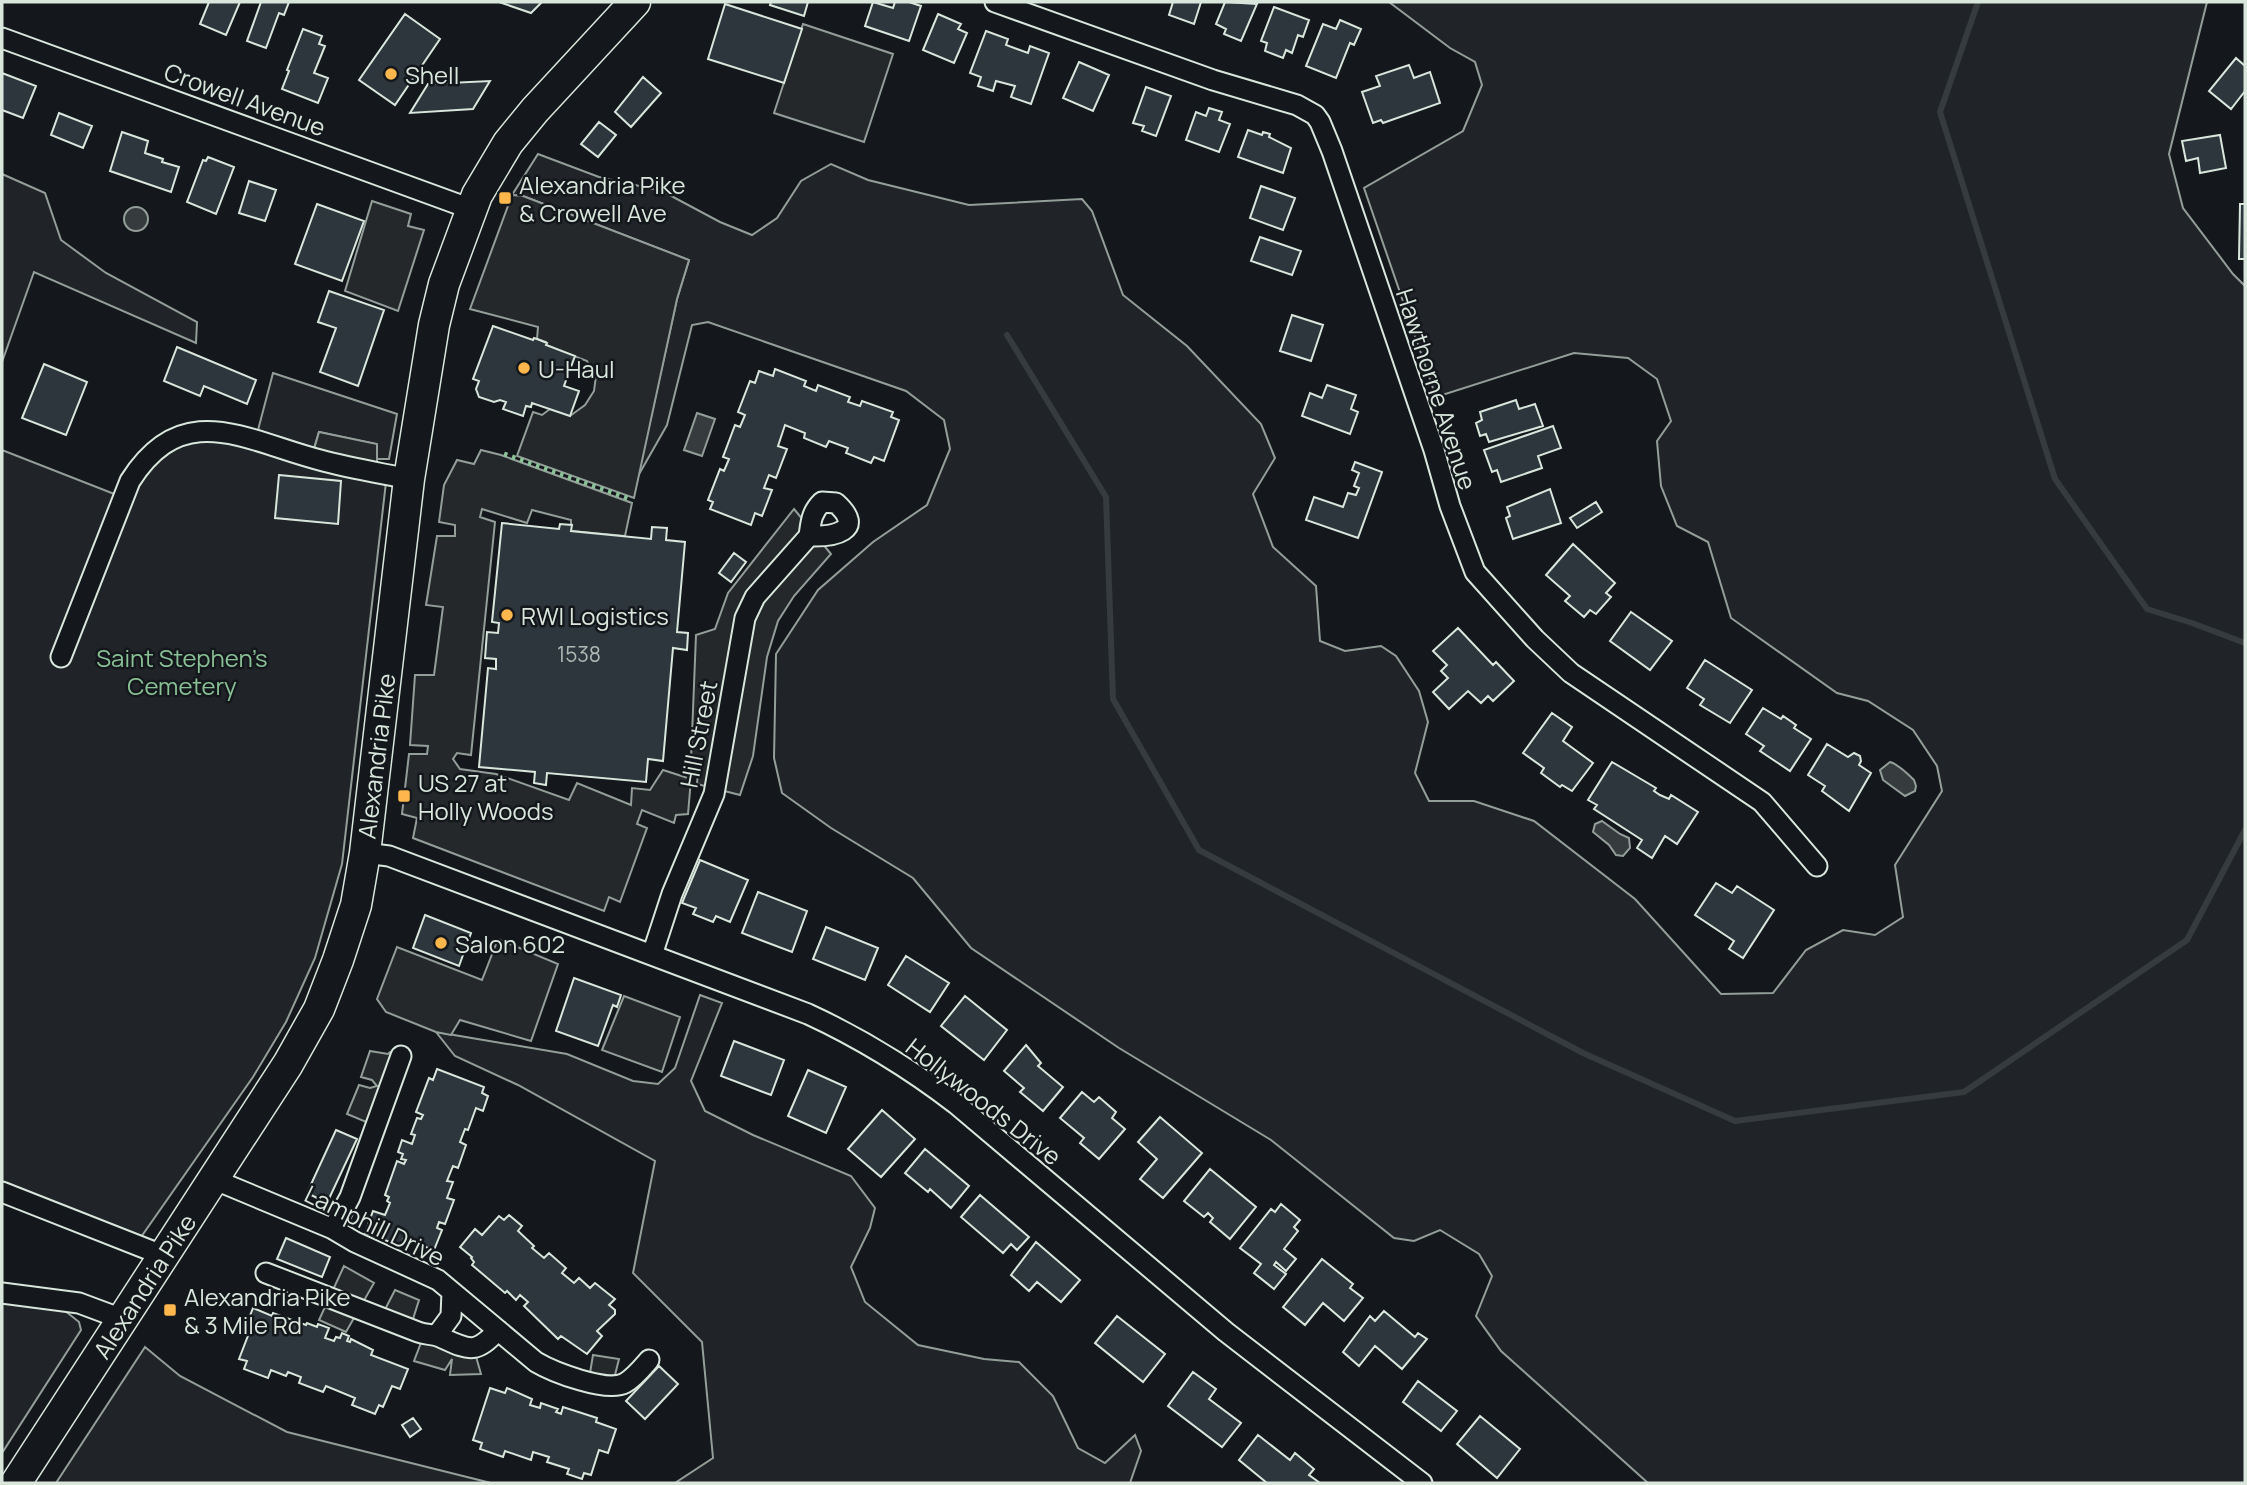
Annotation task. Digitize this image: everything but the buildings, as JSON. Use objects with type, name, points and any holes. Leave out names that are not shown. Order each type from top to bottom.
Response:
[{"type":"main road","name":"Alexandria Pike","points":[[17,1483],[288,1063],[319,1009],[356,905],[365,853],[409,479],[441,293],[471,209],[508,143],[635,2]]},
{"type":"street","name":"Hawthorne Avenue","points":[[995,2],[1213,80],[1297,105],[1315,115],[1325,131],[1434,450],[1450,506],[1475,572],[1527,630],[1571,673],[1762,802],[1817,866]]},
{"type":"street","name":"Crowell Avenue","points":[[2,38],[471,209]]},
{"type":"street","points":[[61,657],[130,481],[147,456],[172,440],[191,433],[224,431],[275,444],[320,460],[409,479]]},
{"type":"street","name":"Hill Street","points":[[653,955],[672,894],[714,794],[745,618],[755,597],[809,536]]},
{"type":"street","name":"Hollywoods Drive","points":[[365,853],[389,856],[808,1014],[851,1034],[915,1072],[1226,1332],[1422,1483]]},
{"type":"street","points":[[333,1230],[350,1196],[401,1056]]},
{"type":"street","name":"Lamphill Drive","points":[[213,1179],[333,1230],[426,1274],[452,1292],[536,1362],[576,1379],[616,1386],[624,1384],[649,1360]]},
{"type":"street","points":[[2,1192],[162,1255]]},
{"type":"street","points":[[266,1273],[418,1332],[437,1335],[456,1346],[470,1348],[484,1345],[498,1329]]},
{"type":"street","points":[[437,1335],[451,1316],[452,1292]]},
{"type":"street","points":[[2,1293],[79,1303],[122,1319]]},
{"type":"green space","points":[[1389,2],[2207,2],[2169,154],[2183,208],[2245,286],[2245,1483],[1648,1483],[1501,1351],[1476,1316],[1492,1276],[1479,1254],[1440,1230],[1414,1241],[1394,1238],[1271,1140],[1119,1048],[971,948],[913,878],[831,828],[782,793],[774,758],[776,654],[818,590],[873,542],[927,505],[950,449],[944,420],[906,391],[708,322],[692,325],[667,425],[638,476],[677,299],[689,260],[523,196],[512,195],[538,154],[599,177],[662,191],[720,222],[752,235],[777,218],[801,181],[831,164],[868,180],[969,205],[1082,199],[1092,211],[1123,295],[1187,346],[1261,424],[1275,458],[1253,494],[1273,547],[1316,586],[1320,641],[1345,651],[1381,646],[1396,656],[1419,691],[1428,722],[1415,773],[1429,801],[1474,801],[1534,821],[1635,899],[1721,994],[1773,993],[1806,950],[1843,930],[1875,935],[1903,917],[1895,865],[1942,791],[1937,766],[1913,730],[1868,701],[1837,693],[1731,618],[1708,542],[1677,526],[1661,486],[1657,441],[1671,421],[1657,379],[1628,358],[1574,353],[1436,397],[1364,188],[1463,131],[1482,85],[1475,62],[1450,48]]},
{"type":"green space","points":[[2,174],[45,193],[61,240],[106,273],[197,322],[196,343],[34,272],[2,362]]},
{"type":"green space","points":[[273,373],[397,414],[389,459],[377,459],[376,444],[319,432],[314,448],[258,430]]},
{"type":"green space","name":"Saint Stephen’s Cemetery","points":[[240,440],[309,467],[386,482],[342,864],[315,958],[286,1022],[253,1077],[141,1237],[2,1183],[2,450],[127,499],[155,457],[190,441]]},
{"type":"green space","points":[[700,995],[722,1003],[691,1081],[705,1111],[753,1135],[851,1176],[875,1208],[870,1228],[851,1267],[865,1302],[918,1345],[984,1359],[1019,1362],[1053,1396],[1078,1448],[1105,1463],[1135,1435],[1141,1451],[1130,1483],[675,1483],[713,1458],[702,1342],[633,1273],[655,1161],[518,1085],[455,1056],[436,1032],[567,1054],[633,1081],[658,1084],[675,1068]]},
{"type":"green space","points":[[2,1303],[64,1310],[79,1322],[81,1330],[2,1453]]},
{"type":"green space","points":[[145,1347],[180,1376],[287,1432],[491,1483],[56,1483]]},
{"type":"shaded area","points":[[803,24],[893,54],[864,142],[774,113]]},
{"type":"shaded area","points":[[512,195],[523,196],[689,260],[677,299],[634,498],[517,456],[533,412],[542,415],[550,409],[570,416],[585,405],[594,391],[596,376],[587,361],[537,339],[538,327],[470,309]]},
{"type":"shaded area","points":[[372,201],[411,214],[408,226],[424,230],[398,311],[345,291]]},
{"type":"shaded area","points":[[136,207],[145,210],[148,219],[145,228],[136,231],[127,228],[124,219],[127,210]]},
{"type":"shaded area","points":[[697,413],[715,419],[702,456],[684,450]]},
{"type":"shaded area","points":[[319,432],[377,444],[377,480],[309,467]]},
{"type":"shaded area","points":[[481,450],[632,503],[625,536],[571,531],[571,520],[532,510],[527,523],[482,509],[480,517],[495,522],[471,755],[457,753],[453,759],[460,769],[496,774],[569,800],[577,783],[631,805],[632,788],[650,790],[663,770],[691,779],[688,814],[676,815],[674,823],[642,810],[637,824],[647,828],[620,902],[609,897],[604,911],[413,838],[417,818],[402,814],[409,754],[427,754],[428,746],[410,745],[415,675],[434,675],[443,607],[426,605],[437,536],[455,536],[455,525],[439,522],[444,485],[457,460],[474,464]]},
{"type":"shaded area","points":[[794,509],[831,554],[794,596],[778,621],[767,657],[753,756],[740,795],[697,784],[699,761],[691,760],[696,635],[715,629],[728,593]]},
{"type":"shaded area","points":[[1890,762],[1914,780],[1915,791],[1905,796],[1883,780],[1880,770]]},
{"type":"shaded area","points":[[1602,821],[1629,838],[1630,848],[1623,856],[1616,855],[1609,845],[1593,832],[1595,824]]},
{"type":"shaded area","points":[[498,939],[558,964],[531,1041],[460,1020],[451,1035],[436,1032],[386,1012],[377,999],[397,947],[482,980]]},
{"type":"shaded area","points":[[624,996],[680,1017],[662,1072],[602,1050]]},
{"type":"shaded area","points":[[370,1051],[390,1052],[408,1057],[383,1129],[347,1114],[359,1085],[370,1088],[377,1086],[372,1080],[361,1077]]},
{"type":"shaded area","points":[[344,1266],[374,1283],[346,1332],[319,1320]]},
{"type":"shaded area","points":[[395,1290],[419,1300],[407,1338],[377,1325]]},
{"type":"shaded area","points":[[433,1324],[460,1339],[471,1339],[481,1374],[450,1375],[452,1359],[445,1370],[414,1361],[427,1327]]},
{"type":"shaded area","points":[[593,1355],[619,1359],[610,1395],[587,1391]]},
{"type":"waterway","points":[[1978,2],[1940,112],[2055,479],[2147,609],[2245,643]]},
{"type":"waterway","points":[[1007,335],[1106,497],[1113,699],[1199,850],[1583,1053],[1735,1121],[1964,1092],[2187,940],[2245,830]]},
{"type":"hedge","points":[[504,454],[630,499]]},
{"type":"place","name":"Shell","points":[[391,74]]},
{"type":"place","name":"Alexandria Pike & Crowell Ave","points":[[505,198]]},
{"type":"place","name":"U-Haul","points":[[524,368]]},
{"type":"place","name":"RWI Logistics","points":[[507,615]]},
{"type":"place","name":"US 27 at Holly Woods","points":[[404,796]]},
{"type":"place","name":"Salon 602","points":[[441,943]]},
{"type":"place","name":"Alexandria Pike & 3 Mile Rd","points":[[170,1310]]}]
